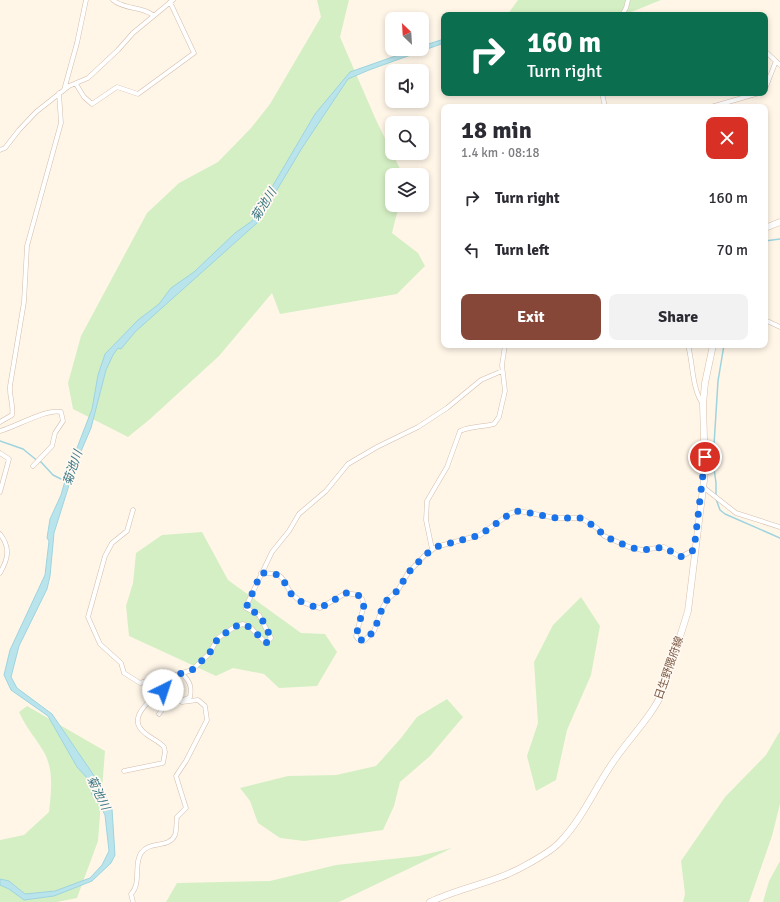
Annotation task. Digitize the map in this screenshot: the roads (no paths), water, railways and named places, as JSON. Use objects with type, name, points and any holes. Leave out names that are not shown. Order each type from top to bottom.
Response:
[{"type":"main road","points":[[768,227],[780,222]]},
{"type":"main road","name":"日生野隈府線","points":[[430,902],[503,877],[544,854],[566,835],[604,775],[658,703],[688,611],[705,457],[703,404],[705,383],[712,348]]},
{"type":"street","points":[[64,90],[78,43],[86,0]]},
{"type":"street","points":[[113,0],[127,8],[149,12],[153,15]]},
{"type":"street","points":[[624,12],[628,0]]},
{"type":"street","points":[[0,150],[5,148],[36,112],[59,93],[95,71],[153,15],[172,1],[194,53],[138,94],[117,87],[92,104],[84,97],[76,84]]},
{"type":"street","points":[[768,54],[780,65]]},
{"type":"street","points":[[768,81],[776,61]]},
{"type":"street","points":[[0,422],[12,415],[13,410],[9,394],[24,302],[27,246],[59,132],[61,116],[59,93]]},
{"type":"street","points":[[721,104],[749,96]]},
{"type":"street","points":[[768,321],[780,327]]},
{"type":"street","points":[[432,550],[426,520],[428,501],[447,467],[460,431],[466,428],[482,427],[494,424],[499,417],[505,391],[502,371],[505,348]]},
{"type":"street","points":[[689,348],[693,361],[696,391],[703,404]]},
{"type":"street","points":[[124,771],[162,763],[165,758],[164,747],[141,729],[138,719],[140,711],[169,680],[176,675],[192,670],[209,654],[218,638],[236,626],[243,624],[251,628],[266,643],[271,638],[260,615],[246,608],[272,552],[289,531],[299,514],[326,492],[341,470],[348,464],[377,447],[418,427],[447,408],[481,380],[502,371]]},
{"type":"street","points":[[0,431],[13,428],[46,414],[56,411],[61,412],[63,421],[55,433],[52,446],[33,466]]},
{"type":"street","points":[[0,453],[8,459],[0,492]]},
{"type":"street","points":[[702,487],[736,513],[780,527]]},
{"type":"street","points":[[133,510],[127,531],[112,544],[105,556],[88,617],[100,644],[121,662],[124,673],[140,683],[150,680],[161,690],[181,701],[187,702],[198,700],[204,706],[206,711],[206,721],[176,776],[186,808],[177,817],[175,835],[172,840],[164,844],[148,846],[139,857],[136,885],[131,894],[133,902]]},
{"type":"street","points":[[261,573],[276,573],[284,580],[293,595],[298,600],[320,608],[346,593],[358,595],[362,599],[364,605],[356,636],[358,639],[364,641],[374,631],[382,609],[398,590],[408,573],[432,550],[441,545],[480,535],[511,513],[519,511],[556,518],[581,518],[597,528],[604,536],[629,547],[642,550],[664,547],[680,557],[694,550]]},
{"type":"street","points":[[0,534],[8,551],[8,557],[0,573]]},
{"type":"street","points":[[181,701],[190,697],[191,692],[190,682],[182,674]]},
{"type":"street","points":[[159,714],[172,696]]},
{"type":"water","points":[[441,40],[441,44],[429,48],[429,44]]},
{"type":"water","name":"菊池川","points":[[395,56],[408,56],[348,79],[302,148],[257,223],[135,332],[121,349],[118,348],[106,370],[91,428],[76,463],[54,533],[50,576],[47,589],[19,646],[11,677],[17,688],[52,714],[97,780],[112,809],[115,855],[111,863],[92,881],[54,896],[24,900],[9,889],[0,885],[0,879],[9,881],[25,894],[55,891],[90,878],[102,865],[109,851],[105,815],[95,796],[92,795],[90,781],[77,767],[48,716],[11,690],[4,675],[10,650],[45,575],[49,541],[47,538],[50,519],[61,495],[67,474],[92,409],[98,375],[105,354],[138,320],[159,304],[171,288],[194,272],[235,233],[252,221],[315,114],[350,72]]},
{"type":"waterway","points":[[768,241],[780,239]]},
{"type":"waterway","points":[[716,496],[713,461],[718,381],[724,348]]},
{"type":"waterway","name":"菊池川","points":[[0,441],[23,449],[41,462],[53,475],[65,481]]},
{"type":"waterway","points":[[716,499],[720,510],[725,514],[780,538]]}]
